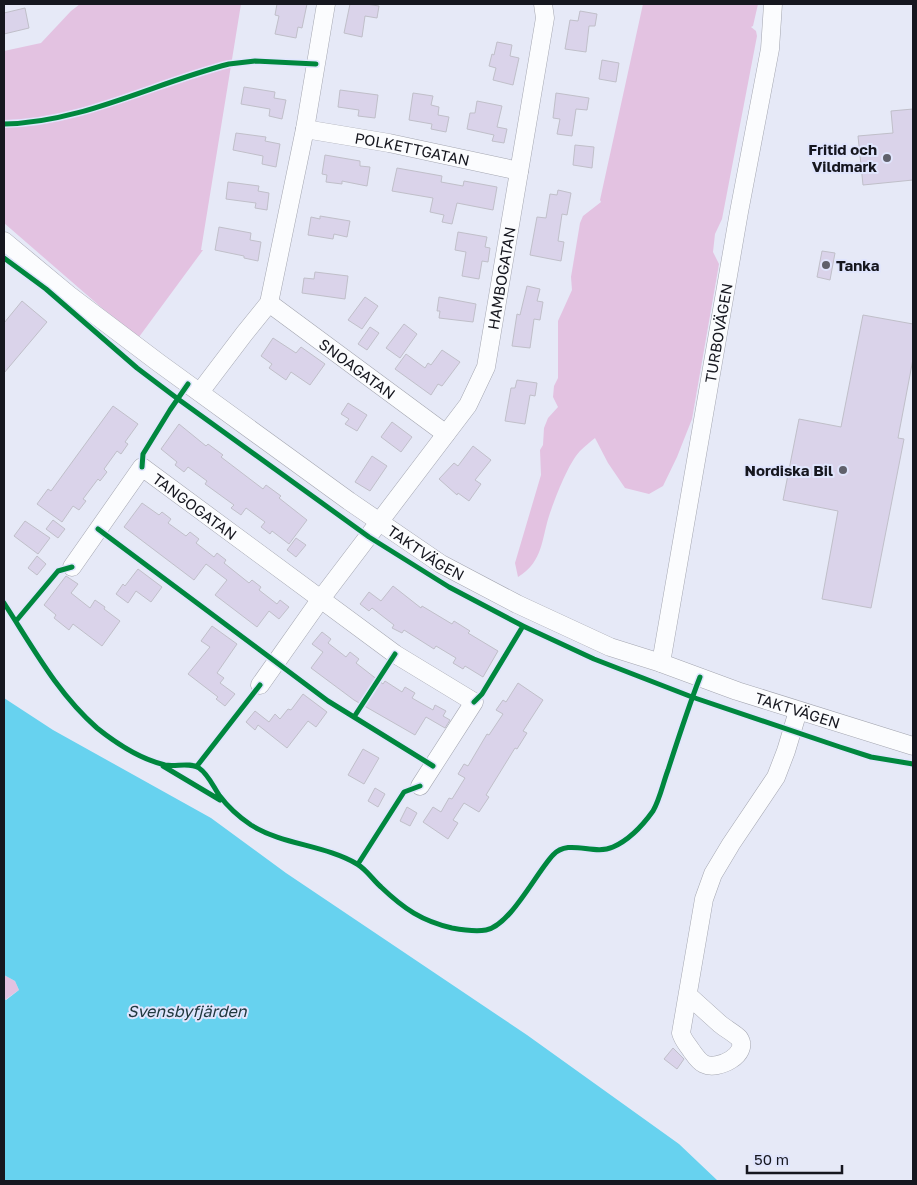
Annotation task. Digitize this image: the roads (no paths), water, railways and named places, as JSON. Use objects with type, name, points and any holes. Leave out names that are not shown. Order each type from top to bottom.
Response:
[{"type":"street","points":[[200,392],[269,303],[305,129],[326,4]]},
{"type":"street","name":"HAMBOGATAN","points":[[380,522],[468,405],[486,367],[545,18],[543,4]]},
{"type":"street","name":"TURBOVÄGEN","points":[[661,663],[739,212],[770,49],[773,4]]},
{"type":"street","name":"POLKETTGATAN","points":[[305,129],[389,143],[519,171]]},
{"type":"street","name":"TAKTVÄGEN","points":[[4,241],[69,295],[200,392],[441,564],[517,604],[610,647],[661,663],[737,692],[913,746]]},
{"type":"street","name":"SNOAGATAN","points":[[269,303],[446,434]]},
{"type":"street","name":"TANGOGATAN","points":[[72,567],[142,467],[395,654],[474,702],[420,786]]},
{"type":"street","points":[[260,685],[320,600],[380,522]]},
{"type":"street","points":[[688,996],[704,899],[713,874],[776,777],[798,710]]},
{"type":"water","name":"Svensbyfjärden","points":[[4,698],[53,730],[211,818],[286,873],[527,1035],[679,1144],[718,1181],[4,1181],[4,999],[6,1000],[19,990],[15,981],[4,975]]},
{"type":"place","name":"Fritid och Vildmark","points":[[887,158]]},
{"type":"place","name":"Tanka","points":[[826,265]]},
{"type":"place","name":"Nordiska Bil","points":[[843,470]]}]
